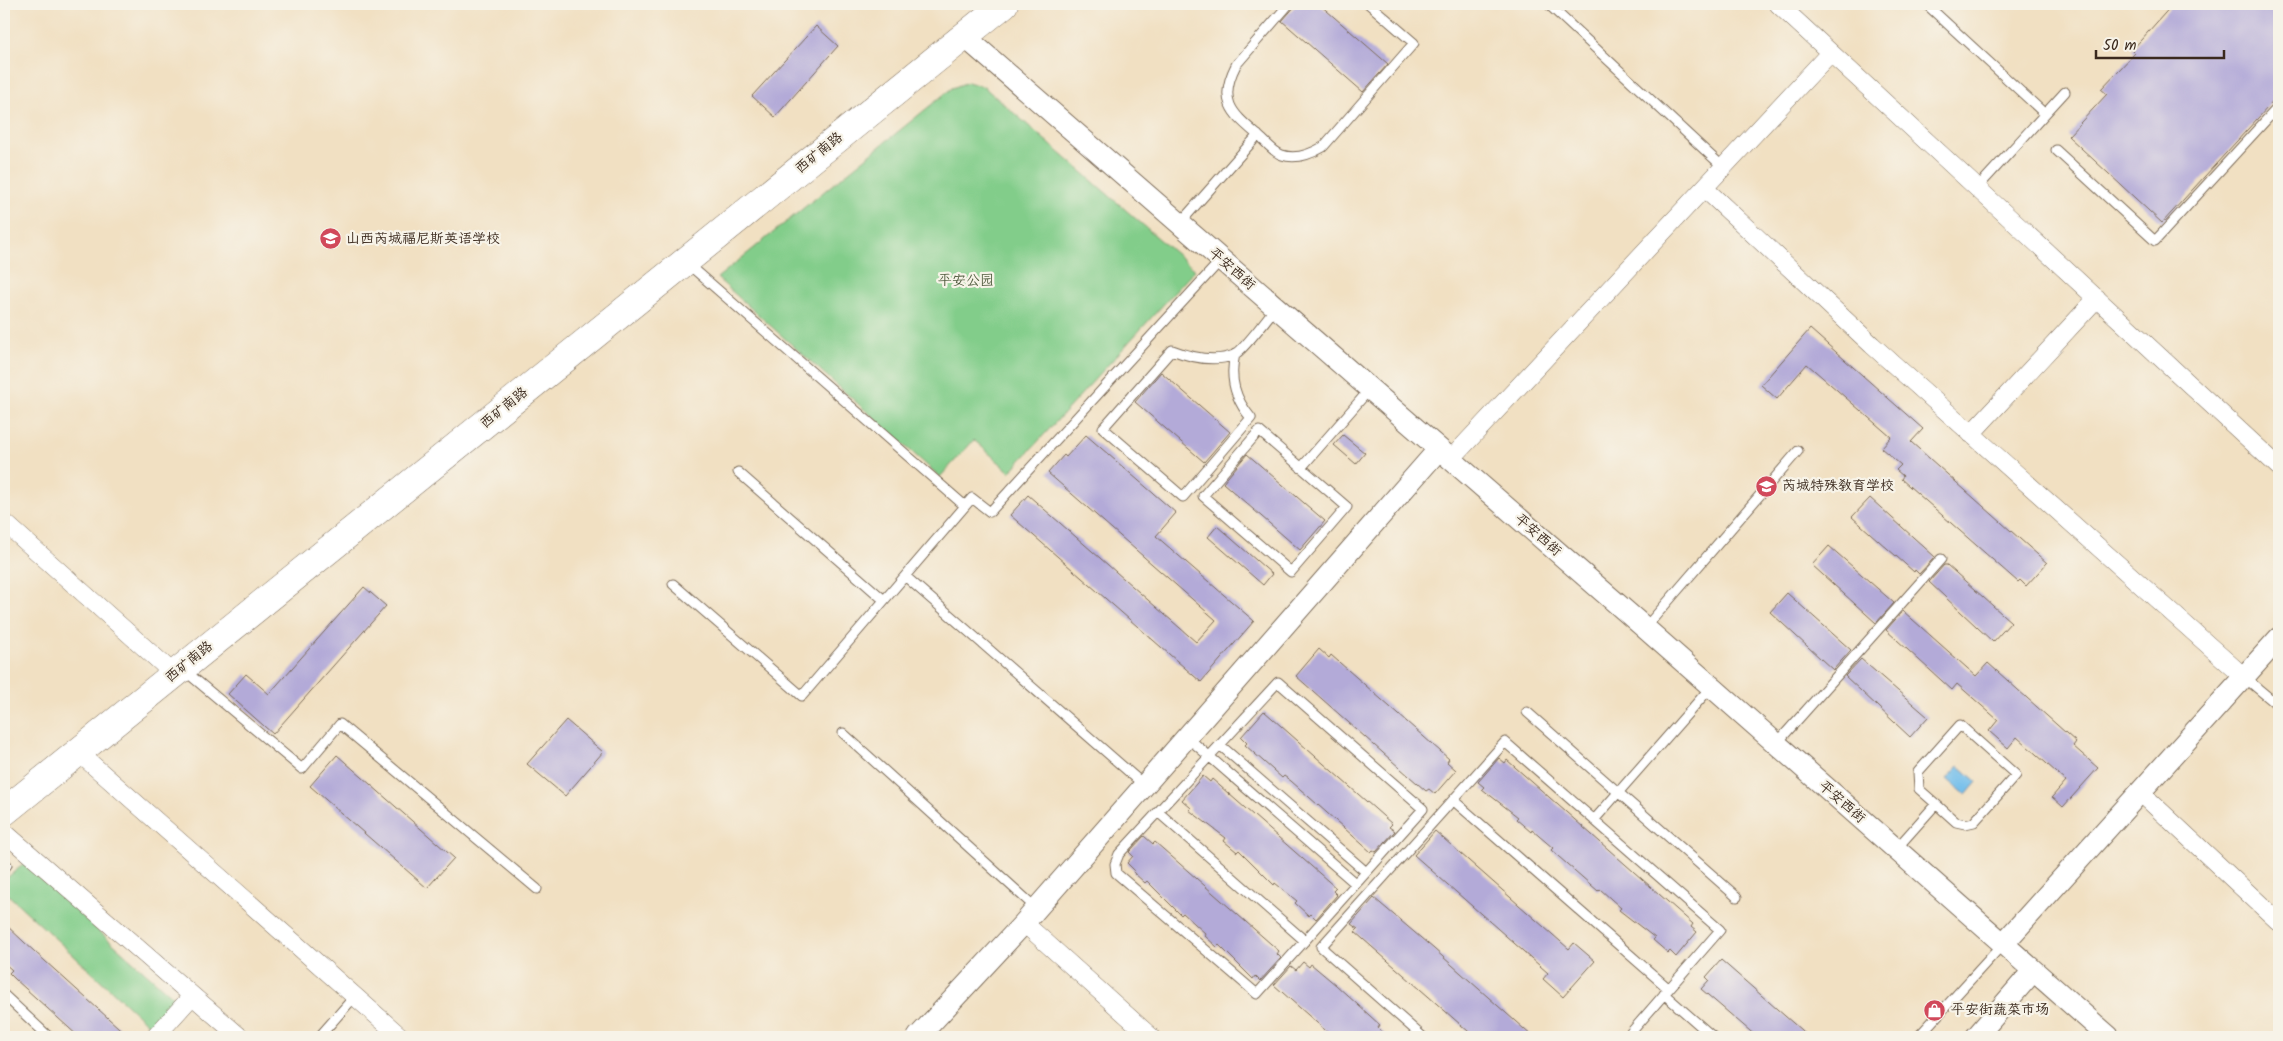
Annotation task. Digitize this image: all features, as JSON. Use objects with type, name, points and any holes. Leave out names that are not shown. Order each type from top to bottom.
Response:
[{"type":"main road","name":"西矿南路","points":[[4,812],[1004,4]]},
{"type":"street","points":[[1778,4],[2279,466]]},
{"type":"street","name":"平安西街","points":[[964,36],[1645,628],[2109,1037]]},
{"type":"street","points":[[918,1037],[1030,916],[1187,737],[1445,454],[1704,188],[1830,53]]},
{"type":"street","points":[[1704,188],[1872,345],[2244,677]]},
{"type":"street","points":[[1971,434],[2097,298]]},
{"type":"street","points":[[4,522],[178,671]]},
{"type":"street","points":[[2003,944],[2279,638]]},
{"type":"street","points":[[78,752],[401,1037]]},
{"type":"street","points":[[2140,792],[2279,922]]},
{"type":"street","points":[[4,832],[240,1037]]},
{"type":"street","points":[[1030,916],[1151,1037]]},
{"type":"street","points":[[1976,1037],[2033,971]]},
{"type":"street","points":[[154,1037],[192,996]]},
{"type":"lane","points":[[1289,4],[1236,65],[1229,82],[1228,93],[1233,114],[1281,155],[1303,156],[1323,147],[1414,43],[1369,4]]},
{"type":"lane","points":[[1548,4],[1723,167]]},
{"type":"lane","points":[[1926,4],[2045,114]]},
{"type":"lane","points":[[1977,188],[2065,92]]},
{"type":"lane","points":[[2056,150],[2155,241],[2279,106]]},
{"type":"lane","points":[[1179,223],[1258,135]]},
{"type":"lane","points":[[673,584],[802,696],[972,498],[990,512],[1221,259]]},
{"type":"lane","points":[[685,261],[965,506]]},
{"type":"lane","points":[[1235,354],[1232,371],[1235,391],[1241,406],[1251,418],[1183,497],[1103,428],[1172,350],[1197,358],[1223,358],[1235,354],[1276,307]]},
{"type":"lane","points":[[1301,468],[1370,389]]},
{"type":"lane","points":[[1260,432],[1301,468],[1347,507],[1291,572],[1203,496],[1260,432]]},
{"type":"lane","points":[[1645,628],[1798,451]]},
{"type":"lane","points":[[738,472],[884,600]]},
{"type":"lane","points":[[1776,744],[1941,559]]},
{"type":"lane","points":[[905,576],[1145,785]]},
{"type":"lane","points":[[178,671],[302,769],[340,724],[537,889]]},
{"type":"lane","points":[[2244,677],[2279,706]]},
{"type":"lane","points":[[1278,682],[1423,809],[1257,994],[1116,873],[1115,864],[1119,854],[1220,745],[1278,682]]},
{"type":"lane","points":[[1594,820],[1711,686]]},
{"type":"lane","points":[[1527,712],[1737,897]]},
{"type":"lane","points":[[1960,725],[2016,775],[1974,822],[1966,824],[1956,822],[1936,804],[1919,789],[1918,772],[1960,725]]},
{"type":"lane","points":[[843,733],[1030,916]]},
{"type":"lane","points":[[1187,737],[1356,884]]},
{"type":"lane","points":[[1423,1037],[1321,947],[1505,742],[1720,930],[1626,1037]]},
{"type":"lane","points":[[1220,745],[1366,872]]},
{"type":"lane","points":[[1453,800],[1666,992],[1713,1037]]},
{"type":"lane","points":[[1896,850],[1936,804]]},
{"type":"lane","points":[[1158,812],[1305,941]]},
{"type":"lane","points":[[1918,1037],[2003,944]]},
{"type":"lane","points":[[4,995],[49,1037]]},
{"type":"lane","points":[[319,1037],[355,996]]},
{"type":"green space","name":"平安公园","points":[[968,82],[984,87],[1195,270],[1010,472],[974,440],[940,477],[717,278],[952,88]]},
{"type":"green space","points":[[24,864],[173,997],[174,1003],[152,1028],[4,891],[4,880]]},
{"type":"water","points":[[1959,766],[1977,782],[1966,795],[1947,779]]},
{"type":"building","points":[[1297,4],[1319,4],[1388,64],[1363,92],[1282,21]]},
{"type":"building","points":[[2173,4],[2270,4],[2279,12],[2279,95],[2162,223],[2068,136],[2107,94],[2101,89],[2135,53],[2132,50]]},
{"type":"building","points":[[816,26],[838,46],[775,117],[752,96]]},
{"type":"building","points":[[1810,329],[1923,429],[1911,442],[2047,563],[2026,586],[2020,580],[2018,582],[1901,479],[1903,476],[1896,470],[1901,465],[1881,448],[1891,437],[1807,364],[1777,399],[1761,385]]},
{"type":"building","points":[[1161,372],[1230,432],[1204,462],[1135,402]]},
{"type":"building","points":[[1086,435],[1176,513],[1156,536],[1254,621],[1201,682],[1010,515],[1028,495],[1196,642],[1216,620],[1048,473]]},
{"type":"building","points":[[1343,435],[1365,453],[1356,464],[1334,445]]},
{"type":"building","points":[[1247,454],[1325,521],[1300,550],[1223,483]]},
{"type":"building","points":[[1870,498],[1935,557],[1919,574],[1915,570],[1914,572],[1852,517]]},
{"type":"building","points":[[1217,526],[1272,574],[1263,585],[1208,537]]},
{"type":"building","points":[[1829,546],[1894,603],[1876,623],[1812,565]]},
{"type":"building","points":[[1944,565],[1947,565],[2011,622],[1993,642],[1929,582]]},
{"type":"building","points":[[364,587],[386,606],[273,734],[228,694],[246,674],[269,694]]},
{"type":"building","points":[[1787,593],[1851,650],[1833,670],[1770,612]]},
{"type":"building","points":[[1903,611],[1976,676],[1988,663],[2076,742],[2073,746],[2098,768],[2063,807],[2052,797],[2066,781],[2017,737],[2008,748],[1989,731],[1998,720],[1957,684],[1952,690],[1886,630]]},
{"type":"building","points":[[1319,649],[1329,658],[1331,655],[1449,759],[1447,762],[1456,770],[1435,794],[1429,789],[1426,791],[1296,676]]},
{"type":"building","points":[[1861,659],[1928,717],[1910,737],[1845,676]]},
{"type":"building","points":[[1264,711],[1392,824],[1389,827],[1395,831],[1376,852],[1373,850],[1371,852],[1291,781],[1284,776],[1282,778],[1245,745],[1247,743],[1241,737]]},
{"type":"building","points":[[566,720],[603,752],[565,796],[527,764]]},
{"type":"building","points":[[337,755],[454,858],[427,888],[310,786]]},
{"type":"building","points":[[1499,758],[1505,763],[1507,760],[1693,924],[1691,927],[1697,932],[1676,957],[1670,951],[1668,953],[1653,940],[1655,938],[1619,910],[1621,908],[1600,889],[1598,891],[1551,850],[1553,848],[1516,819],[1518,817],[1482,789],[1484,787],[1478,782]]},
{"type":"building","points":[[1203,776],[1210,782],[1212,779],[1336,888],[1333,891],[1337,895],[1316,919],[1311,914],[1309,916],[1295,903],[1297,901],[1275,883],[1274,885],[1239,850],[1237,852],[1224,841],[1226,838],[1189,810],[1191,808],[1182,800]]},
{"type":"building","points":[[1435,831],[1569,949],[1574,943],[1595,961],[1563,997],[1543,979],[1548,973],[1414,855]]},
{"type":"building","points":[[1144,836],[1153,844],[1155,842],[1279,951],[1277,954],[1281,958],[1260,981],[1255,976],[1253,979],[1219,945],[1217,947],[1183,913],[1181,915],[1147,881],[1145,883],[1133,872],[1134,870],[1127,863],[1133,856],[1129,852]]},
{"type":"building","points":[[1374,898],[1533,1037],[1475,1037],[1461,1025],[1355,932],[1358,929],[1351,924]]},
{"type":"building","points":[[4,923],[129,1037],[79,1037],[15,979],[9,973],[12,970],[4,963]]},
{"type":"building","points":[[1721,960],[1809,1037],[1757,1037],[1701,989],[1709,980],[1706,977]]},
{"type":"building","points":[[1303,962],[1309,967],[1311,964],[1336,985],[1380,1025],[1378,1028],[1388,1037],[1333,1037],[1274,985],[1291,966],[1296,970]]},
{"type":"place","name":"山西芮城福尼斯英语学校","points":[[330,239]]},
{"type":"place","name":"芮城特殊教育学校","points":[[1766,486]]},
{"type":"place","name":"平安街蔬菜市场","points":[[1935,1010]]}]
